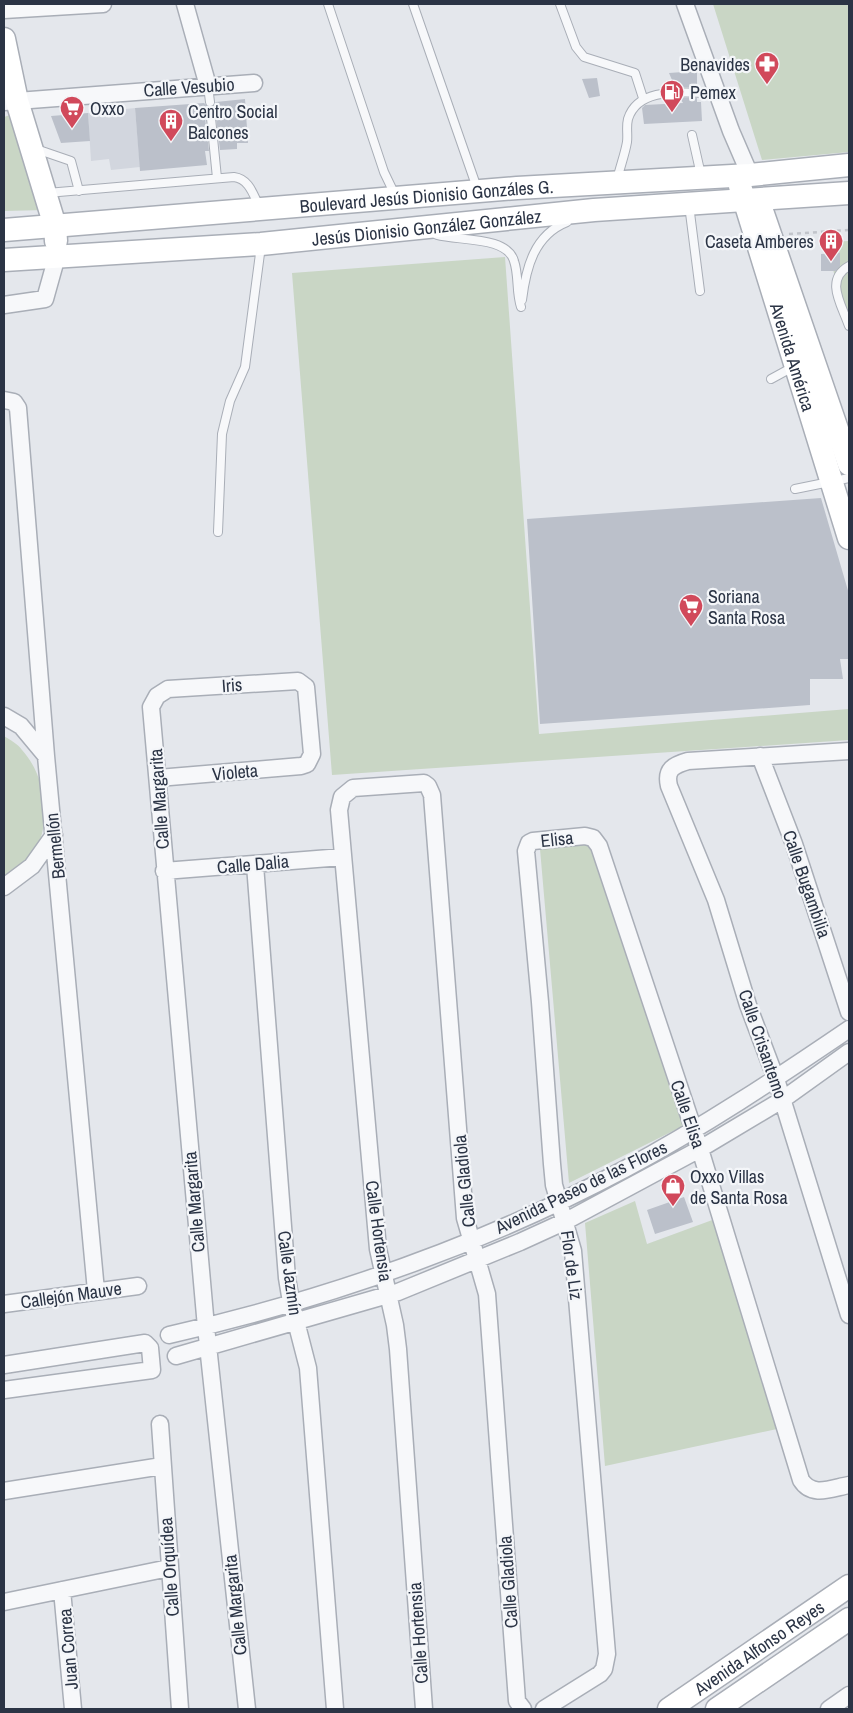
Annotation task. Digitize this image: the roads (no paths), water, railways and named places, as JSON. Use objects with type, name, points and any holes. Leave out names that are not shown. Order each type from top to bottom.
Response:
[{"type":"main road","points":[[4,39],[10,101],[32,148],[46,193],[55,226],[56,256]]},
{"type":"main road","name":"Boulevard Jesús Dionisio Gonzáles G.","points":[[4,230],[397,198],[617,182],[702,178],[743,169],[849,165]]},
{"type":"main road","name":"Avenida América","points":[[743,169],[794,366],[840,481],[849,538]]},
{"type":"main road","name":"Jesús Dionisio González González","points":[[4,260],[261,244],[424,229],[594,210],[849,193]]},
{"type":"main road","name":"Avenida América","points":[[750,200],[770,236],[849,464]]},
{"type":"main road","name":"Avenida Alfonso Reyes","points":[[669,1709],[849,1586]]},
{"type":"main road","name":"Avenida Alfonso Reyes","points":[[717,1709],[849,1619]]},
{"type":"street","points":[[4,10],[103,4]]},
{"type":"street","points":[[185,4],[209,94]]},
{"type":"street","points":[[685,4],[743,169]]},
{"type":"street","name":"Calle Vesubio","points":[[10,101],[209,94],[254,83]]},
{"type":"street","points":[[4,305],[45,299],[56,256]]},
{"type":"street","name":"Bermellón","points":[[9,401],[18,408],[46,756],[96,1290]]},
{"type":"street","name":"Iris","points":[[157,696],[168,690],[298,681],[306,687],[312,754],[310,760]]},
{"type":"street","name":"Calle Margarita","points":[[157,696],[151,707],[164,871],[208,1347],[247,1709]]},
{"type":"street","points":[[4,716],[21,726],[46,756]]},
{"type":"street","points":[[760,756],[849,751]]},
{"type":"street","name":"Calle Crisantemo","points":[[760,756],[688,761],[673,766],[668,771],[667,776],[669,786],[716,900],[748,1005],[776,1079],[849,1315]]},
{"type":"street","name":"Calle Bugambilia","points":[[760,756],[794,844],[849,1012]]},
{"type":"street","name":"Violeta","points":[[158,778],[301,766],[310,760]]},
{"type":"street","name":"Calle Gladiola","points":[[353,788],[424,783],[432,795],[465,1218],[487,1294],[517,1702],[523,1709]]},
{"type":"street","name":"Calle Hortensia","points":[[353,788],[345,793],[340,802],[342,856],[377,1240],[382,1276],[388,1294],[398,1349],[424,1709]]},
{"type":"street","points":[[4,887],[32,866],[54,835]]},
{"type":"street","name":"Elisa","points":[[526,855],[526,847],[532,841],[585,836],[597,842]]},
{"type":"street","name":"Calle Elisa","points":[[597,842],[700,1150],[801,1480],[805,1486],[817,1491],[849,1485]]},
{"type":"street","name":"Flor de Liz","points":[[526,855],[540,1002],[554,1185],[566,1221],[573,1252],[607,1654],[604,1669],[600,1674],[544,1709]]},
{"type":"street","name":"Calle Dalia","points":[[164,871],[342,856]]},
{"type":"street","name":"Calle Jazmín","points":[[255,864],[287,1278],[291,1302],[308,1368],[335,1709]]},
{"type":"street","name":"Avenida Paseo de las Flores","points":[[206,1326],[382,1276],[559,1202],[626,1168],[692,1130],[776,1079],[849,1029]]},
{"type":"street","name":"Avenida Paseo de las Flores","points":[[208,1347],[388,1294],[476,1261],[566,1221],[700,1150],[782,1100],[849,1052]]},
{"type":"street","name":"Callejón Mauve","points":[[4,1304],[96,1290],[138,1286]]},
{"type":"street","points":[[169,1335],[206,1326]]},
{"type":"street","points":[[4,1365],[146,1344],[149,1346],[152,1370],[4,1390]]},
{"type":"street","points":[[176,1356],[208,1347]]},
{"type":"street","name":"Calle Orquídea","points":[[160,1424],[180,1709]]},
{"type":"street","points":[[4,1491],[162,1466]]},
{"type":"street","points":[[4,1602],[169,1568]]},
{"type":"street","name":"Juan Correa","points":[[62,1590],[73,1709]]},
{"type":"street","points":[[831,1709],[849,1695]]},
{"type":"lane","points":[[328,4],[384,172],[397,198]]},
{"type":"lane","points":[[413,4],[469,170],[479,192]]},
{"type":"lane","points":[[560,4],[576,47],[584,57],[635,73],[643,98]]},
{"type":"lane","points":[[617,182],[627,142],[629,118],[634,107],[643,98],[654,95],[717,93]]},
{"type":"lane","points":[[211,118],[217,178]]},
{"type":"lane","points":[[692,135],[702,178]]},
{"type":"lane","points":[[32,148],[71,161],[79,191]]},
{"type":"lane","points":[[46,193],[217,178],[242,179],[247,184],[261,210]]},
{"type":"lane","points":[[689,203],[700,291]]},
{"type":"lane","points":[[424,229],[438,235],[493,243],[507,248],[514,261],[521,307],[524,278],[532,255],[544,236],[560,224],[594,210]]},
{"type":"lane","points":[[218,532],[222,434],[230,400],[245,367],[261,244]]},
{"type":"lane","points":[[849,266],[841,271],[836,278],[835,285],[849,326]]},
{"type":"lane","points":[[771,379],[794,366]]},
{"type":"lane","points":[[795,489],[840,481]]},
{"type":"place","name":"Benavides","points":[[767,85]]},
{"type":"place","name":"Pemex","points":[[672,113]]},
{"type":"place","name":"Oxxo","points":[[72,129]]},
{"type":"place","name":"Centro Social Balcones","points":[[171,142]]},
{"type":"place","name":"Caseta Amberes","points":[[831,262]]},
{"type":"place","name":"Soriana Santa Rosa","points":[[691,627]]},
{"type":"place","name":"Oxxo Villas de Santa Rosa","points":[[673,1207]]}]
